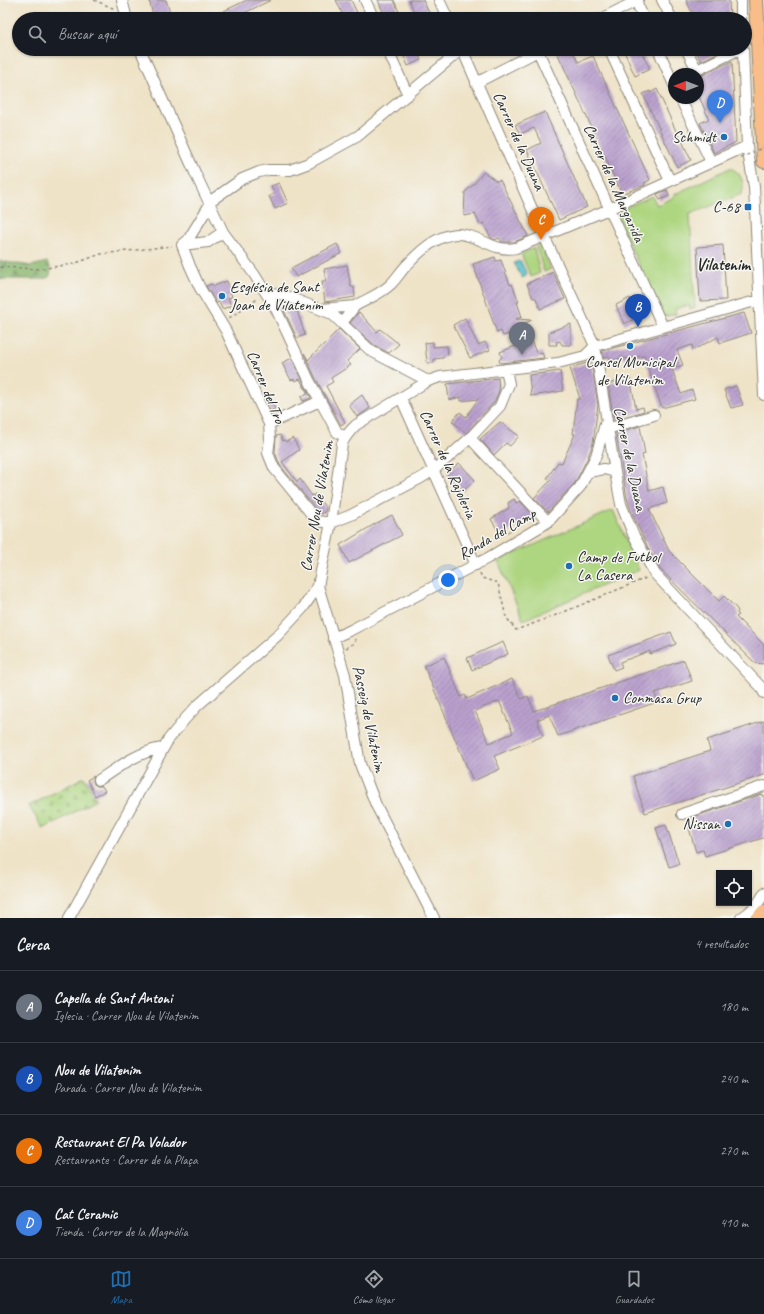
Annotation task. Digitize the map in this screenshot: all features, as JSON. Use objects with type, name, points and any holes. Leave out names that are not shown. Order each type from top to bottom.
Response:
[{"type":"highway","points":[[756,0],[764,161]]},
{"type":"highway","points":[[759,918],[764,912]]},
{"type":"street","points":[[122,0],[125,12]]},
{"type":"street","points":[[365,0],[371,12]]},
{"type":"street","points":[[439,0],[445,12]]},
{"type":"street","points":[[614,12],[637,0],[641,12]]},
{"type":"street","points":[[662,0],[668,12]]},
{"type":"street","points":[[741,0],[742,12]]},
{"type":"street","points":[[143,56],[223,232],[267,294],[320,401],[337,432],[345,437]]},
{"type":"street","points":[[390,56],[408,94]]},
{"type":"street","points":[[182,245],[188,240],[209,203],[242,179],[258,172],[268,170],[290,170],[309,163],[358,136],[454,56]]},
{"type":"street","name":"Carrer de la Duana","points":[[465,56],[544,236],[595,346],[621,504],[633,534],[655,574],[763,689]]},
{"type":"street","points":[[476,83],[528,56]]},
{"type":"street","name":"Carrer de la Margarida","points":[[543,56],[609,209],[663,327]]},
{"type":"street","points":[[613,56],[670,181]]},
{"type":"street","points":[[661,56],[668,71]]},
{"type":"street","points":[[688,56],[692,68]]},
{"type":"street","points":[[701,68],[726,56]]},
{"type":"street","points":[[741,56],[747,146],[754,187],[764,395]]},
{"type":"street","points":[[683,104],[711,162]]},
{"type":"street","points":[[320,309],[355,306],[379,293],[391,284],[408,263],[424,249],[446,236],[458,234],[497,248],[508,250],[516,248],[609,209],[747,146]]},
{"type":"street","points":[[182,245],[208,242],[223,232]]},
{"type":"street","name":"Carrer del Tro","points":[[182,245],[200,288],[226,331],[246,372],[268,424],[270,439],[268,453],[274,468],[317,521],[331,523]]},
{"type":"street","points":[[267,294],[281,294],[332,314],[371,351],[428,381]]},
{"type":"street","name":"Carrer Nou de Vilatenim","points":[[318,586],[331,523],[342,444],[345,437],[356,425],[428,381],[440,377],[565,361],[585,356],[595,346],[759,300]]},
{"type":"street","points":[[342,323],[355,306]]},
{"type":"street","points":[[331,523],[351,515],[434,470],[470,438],[500,406],[509,384],[506,369]]},
{"type":"street","name":"Carrer de la Rajoleria","points":[[401,398],[476,565]]},
{"type":"street","points":[[268,424],[320,401]]},
{"type":"street","points":[[607,424],[654,415]]},
{"type":"street","name":"Ronda del Camp","points":[[333,638],[476,565],[548,522],[580,487],[596,456],[607,424]]},
{"type":"street","points":[[470,438],[548,522]]},
{"type":"street","points":[[589,472],[604,469],[615,472]]},
{"type":"street","points":[[69,918],[162,748],[175,730],[193,710],[282,631],[303,608],[318,586]]},
{"type":"street","name":"Passeig de Vilatenim","points":[[318,586],[345,675],[360,764],[376,805],[434,918]]},
{"type":"street","points":[[99,780],[147,751],[162,748]]},
{"type":"street","points":[[682,814],[764,786]]},
{"type":"street","points":[[741,918],[746,915],[763,895]]},
{"type":"path","points":[[94,0],[117,12]]},
{"type":"path","points":[[741,158],[764,147]]},
{"type":"path","points":[[0,267],[38,269],[74,264],[101,254],[182,245]]},
{"type":"path","points":[[226,331],[228,319],[244,307],[267,294]]},
{"type":"path","points":[[476,565],[482,578],[498,583],[506,617],[516,630],[559,614],[655,574]]},
{"type":"green space","points":[[730,168],[737,172],[741,178],[743,185],[742,194],[690,214],[695,308],[690,310],[689,305],[675,309],[676,314],[662,317],[615,212],[652,196],[657,205],[672,198],[675,194]]},
{"type":"green space","points":[[540,244],[551,269],[544,272],[536,246]]},
{"type":"green space","points":[[534,248],[540,273],[531,277],[521,254]]},
{"type":"green space","points":[[0,261],[31,266],[47,262],[51,273],[49,277],[43,279],[0,279]]},
{"type":"green space","name":"Camp de Futbol La Casera","points":[[613,510],[639,570],[523,620],[498,561]]},
{"type":"green space","points":[[84,777],[96,800],[43,829],[29,806]]},
{"type":"water","points":[[518,261],[521,262],[527,274],[522,278],[514,263]]},
{"type":"building","points":[[149,0],[166,0],[170,12],[152,12]]},
{"type":"building","points":[[247,0],[271,0],[246,12],[222,12]]},
{"type":"building","points":[[336,0],[351,0],[357,12],[342,12]]},
{"type":"building","points":[[378,0],[394,0],[399,12],[383,12]]},
{"type":"building","points":[[409,0],[423,0],[429,12],[414,12]]},
{"type":"building","points":[[686,0],[729,0],[730,12],[692,12]]},
{"type":"building","points":[[404,56],[419,56],[421,60],[408,66]]},
{"type":"building","points":[[559,56],[575,56],[578,62],[593,56],[650,180],[644,183],[645,185],[622,194]]},
{"type":"building","points":[[626,56],[644,56],[650,69],[635,76]]},
{"type":"building","points":[[698,56],[711,56],[701,61]]},
{"type":"building","points":[[732,61],[736,142],[714,153],[700,123],[709,119],[702,104],[704,104],[704,74]]},
{"type":"building","points":[[657,89],[681,142],[682,141],[691,160],[677,167],[643,94],[650,91],[650,93]]},
{"type":"building","points":[[545,112],[587,207],[559,220],[527,150],[541,143],[534,128],[520,134],[515,125]]},
{"type":"building","points":[[484,172],[496,181],[500,180],[528,236],[514,242],[502,242],[499,238],[495,240],[491,238],[483,223],[480,225],[475,214],[464,216],[465,192]]},
{"type":"building","points":[[279,183],[288,203],[275,209],[269,196],[275,193],[271,186]]},
{"type":"building","points":[[667,190],[669,196],[660,200],[657,194]]},
{"type":"building","points":[[337,244],[342,253],[296,277],[291,268]]},
{"type":"building","points":[[723,245],[726,300],[700,301],[697,247]]},
{"type":"building","points":[[495,257],[496,261],[501,260],[510,285],[512,284],[519,302],[517,302],[522,317],[516,319],[532,320],[520,325],[522,330],[503,336],[501,331],[497,333],[473,264]]},
{"type":"building","points":[[347,265],[351,287],[354,287],[355,297],[325,302],[322,281],[326,281],[324,269]]},
{"type":"building","points":[[553,272],[565,299],[540,309],[536,298],[533,298],[527,284]]},
{"type":"building","name":"Església de Sant Joan de Vilatenim","points":[[227,281],[232,297],[228,298],[231,306],[222,309],[219,302],[216,303],[206,286],[212,284],[214,286]]},
{"type":"building","points":[[630,298],[638,317],[624,324],[616,305]]},
{"type":"building","points":[[281,301],[296,307],[305,335],[297,338]]},
{"type":"building","points":[[359,312],[377,332],[380,329],[399,344],[389,353],[375,346],[350,323]]},
{"type":"building","points":[[744,313],[751,333],[720,343],[718,337],[693,350],[692,345],[677,350],[683,365],[672,369],[681,394],[692,390],[695,399],[662,408],[644,356],[624,359],[623,357],[610,362],[609,356],[603,357],[602,351]]},
{"type":"building","points":[[465,318],[478,345],[485,342],[490,350],[470,358],[453,325]]},
{"type":"building","points":[[571,324],[571,345],[562,345],[560,341],[556,342],[557,345],[549,345],[549,332]]},
{"type":"building","points":[[339,329],[360,349],[347,361],[351,365],[331,378],[333,382],[326,386],[345,422],[341,425],[316,379],[304,353],[308,360]]},
{"type":"building","points":[[531,340],[536,353],[542,352],[544,358],[500,363],[499,360],[502,357],[500,352]]},
{"type":"building","points":[[433,342],[433,347],[447,346],[448,355],[443,356],[443,358],[434,359],[434,363],[427,363],[425,343]]},
{"type":"building","points":[[292,358],[311,398],[303,401],[301,397],[308,394],[300,379],[295,381],[294,379],[291,380],[282,363]]},
{"type":"building","points":[[587,363],[592,366],[598,405],[593,443],[575,483],[548,512],[534,498],[551,480],[547,478],[558,462],[562,463],[575,434],[573,434],[577,399],[580,399],[570,368]]},
{"type":"building","points":[[560,371],[563,391],[531,396],[529,375]]},
{"type":"building","points":[[630,377],[636,409],[643,407],[644,411],[614,420],[608,384]]},
{"type":"building","points":[[498,378],[499,391],[495,401],[466,433],[452,421],[460,412],[466,417],[478,399],[461,401],[461,397],[449,400],[447,384]]},
{"type":"building","points":[[736,386],[743,405],[731,408],[724,390]]},
{"type":"building","points":[[268,393],[275,409],[270,411],[263,396]]},
{"type":"building","points":[[362,395],[370,408],[357,417],[349,405]]},
{"type":"building","points":[[500,422],[519,436],[510,446],[506,443],[494,455],[480,439]]},
{"type":"building","points":[[640,426],[645,454],[642,455],[649,491],[663,487],[667,503],[649,509],[669,551],[719,601],[724,596],[736,608],[739,615],[736,617],[764,645],[764,664],[755,663],[658,567],[649,550],[632,513],[627,498],[616,433]]},
{"type":"building","points":[[280,435],[283,441],[285,440],[286,442],[293,438],[299,450],[282,462],[297,482],[300,479],[312,496],[315,494],[326,508],[325,512],[320,514],[280,465],[275,452],[276,436]]},
{"type":"building","points":[[459,463],[475,480],[463,491],[447,474]]},
{"type":"building","points":[[514,499],[516,503],[520,501],[534,516],[501,536],[491,519],[509,508],[508,503]]},
{"type":"building","points":[[392,515],[402,535],[349,563],[340,545]]},
{"type":"building","points":[[671,632],[676,644],[650,654],[650,651],[620,662],[622,667],[614,670],[608,655]]},
{"type":"building","points":[[503,642],[508,654],[472,670],[467,658]]},
{"type":"building","points":[[444,657],[461,697],[465,695],[467,699],[512,679],[521,699],[528,696],[534,711],[684,660],[692,681],[655,693],[657,702],[558,736],[549,715],[537,720],[543,736],[494,756],[500,769],[473,781],[424,666]],"holes":[[[499,701],[513,733],[489,743],[475,711]]]},
{"type":"building","points":[[764,721],[764,775],[645,813],[633,776],[710,751],[707,740]]},
{"type":"building","points":[[94,776],[94,784],[97,786],[102,786],[105,791],[95,796],[87,780]]},
{"type":"building","name":"Nissan","points":[[762,794],[762,796],[764,796],[763,838],[705,856],[703,850],[696,852],[688,825],[694,823],[693,817]]},
{"type":"building","points":[[666,825],[679,864],[669,867],[656,828]]},
{"type":"place","name":"Cat Ceramic","points":[[720,123]]},
{"type":"place","name":"Schmidt","points":[[724,137]]},
{"type":"place","name":"C-68","points":[[748,207]]},
{"type":"place","name":"Restaurant El Pa Volador","points":[[541,240]]},
{"type":"place","name":"Església de Sant Joan de Vilatenim","points":[[222,296]]},
{"type":"place","name":"Nou de Vilatenim","points":[[638,327]]},
{"type":"place","name":"Consel Municipal de Vilatenim","points":[[630,346]]},
{"type":"place","name":"Capella de Sant Antoni","points":[[522,355]]},
{"type":"place","name":"Camp de Futbol La Casera","points":[[569,566]]},
{"type":"place","name":"Conmasa Grup","points":[[615,698]]},
{"type":"place","name":"Nissan","points":[[728,824]]},
{"type":"district","name":"Vilatenim","points":[[723,264]]}]
